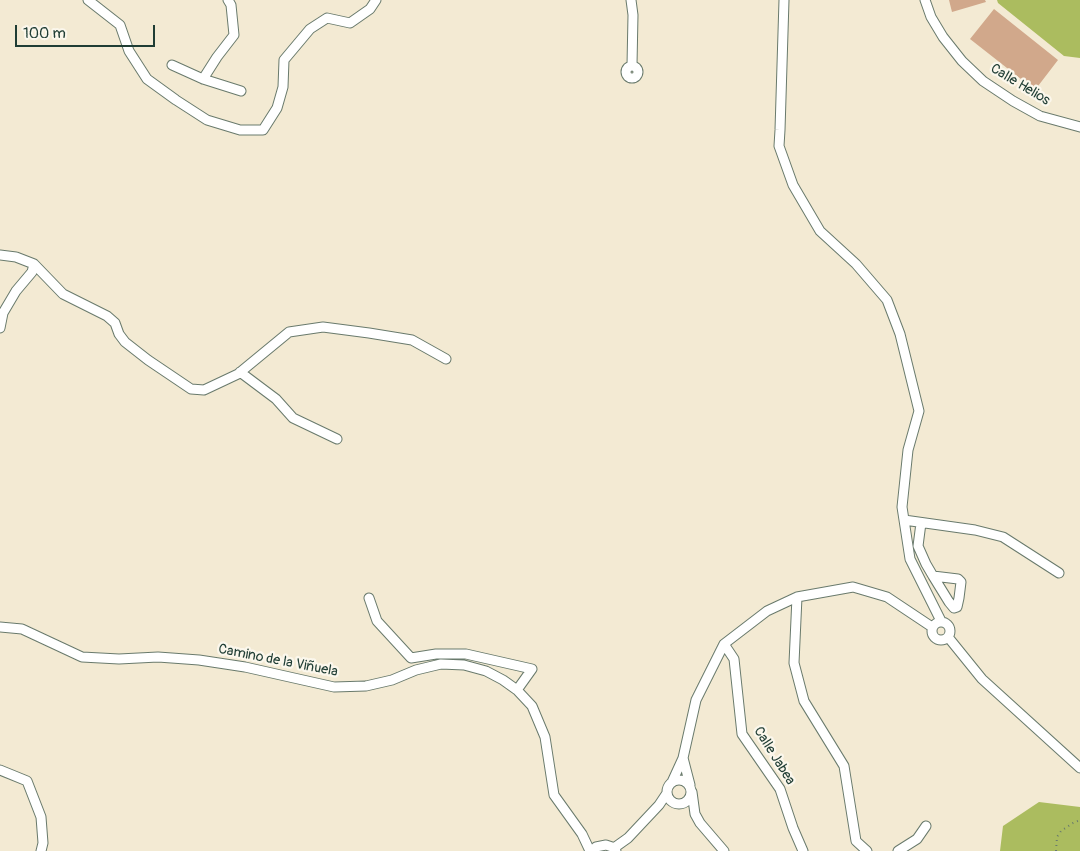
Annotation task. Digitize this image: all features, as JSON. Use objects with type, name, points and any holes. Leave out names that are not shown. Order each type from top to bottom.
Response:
[{"type":"street","points":[[88,0],[120,25],[129,51],[147,79],[207,120],[240,130],[263,130],[277,108],[283,87],[284,60],[310,29],[327,18],[350,22],[370,9],[376,0]]},
{"type":"street","points":[[631,0],[633,15],[632,66]]},
{"type":"street","points":[[784,0],[779,146],[792,185],[820,230],[856,264],[887,300],[900,334],[919,412],[908,450],[902,507],[910,559],[941,621],[950,628],[950,634],[943,640],[936,639],[932,635],[931,630],[936,623],[941,621]]},
{"type":"street","name":"Calle Helios","points":[[925,0],[931,17],[943,38],[962,61],[983,81],[1040,116],[1080,127]]},
{"type":"street","points":[[203,79],[234,35],[231,2]]},
{"type":"street","points":[[172,66],[203,79],[241,91]]},
{"type":"street","points":[[0,255],[34,264],[63,294],[107,316],[116,324],[119,334],[125,342],[191,390],[204,390],[240,372],[290,332],[323,327],[369,332],[412,340],[446,358]]},
{"type":"street","points":[[0,328],[3,313],[16,291],[32,272],[34,264]]},
{"type":"street","points":[[240,372],[276,399],[293,418],[337,439]]},
{"type":"street","points":[[904,520],[975,530],[1004,537],[1059,573]]},
{"type":"street","points":[[921,523],[918,546],[933,576]]},
{"type":"street","points":[[582,834],[601,845],[617,850],[659,805],[667,793],[667,789],[683,758],[696,700],[724,644],[767,611],[797,597],[852,587],[887,597],[932,627]]},
{"type":"street","points":[[797,597],[794,663],[804,701],[844,766],[856,841],[867,851]]},
{"type":"street","points":[[369,598],[377,621],[411,658],[436,654],[466,654],[532,669],[517,690]]},
{"type":"street","name":"Camino de la Viñuela","points":[[0,627],[22,629],[82,656],[119,658],[158,656],[199,660],[245,667],[334,688],[366,686],[392,680],[416,670],[441,664],[464,665],[486,671],[517,690],[532,706],[545,737],[554,795],[582,834],[591,851]]},
{"type":"street","points":[[948,637],[982,679],[1080,768]]},
{"type":"street","name":"Calle Jabea","points":[[724,644],[734,659],[742,734],[780,789],[792,828],[803,851]]},
{"type":"street","points":[[683,758],[691,788],[695,814],[700,823],[724,851]]},
{"type":"street","points":[[0,770],[26,781],[41,817],[43,843],[41,851]]},
{"type":"street","points":[[659,805],[682,804],[690,797],[691,788],[684,780],[680,779],[672,782]]},
{"type":"street","points":[[667,793],[668,797],[675,803],[695,814]]},
{"type":"street","points":[[898,851],[917,838],[926,826]]},
{"type":"street","points":[[591,851],[601,845]]},
{"type":"path","points":[[1056,851],[1057,837],[1062,831],[1080,820]]},
{"type":"green space","points":[[997,0],[1080,0],[1080,58],[1064,56],[998,3]]},
{"type":"green space","points":[[1039,802],[1080,807],[1080,851],[1000,851],[1003,826]]},
{"type":"building","points":[[949,0],[985,0],[986,2],[952,12]]},
{"type":"building","points":[[994,9],[1058,60],[1035,90],[970,39]]}]
